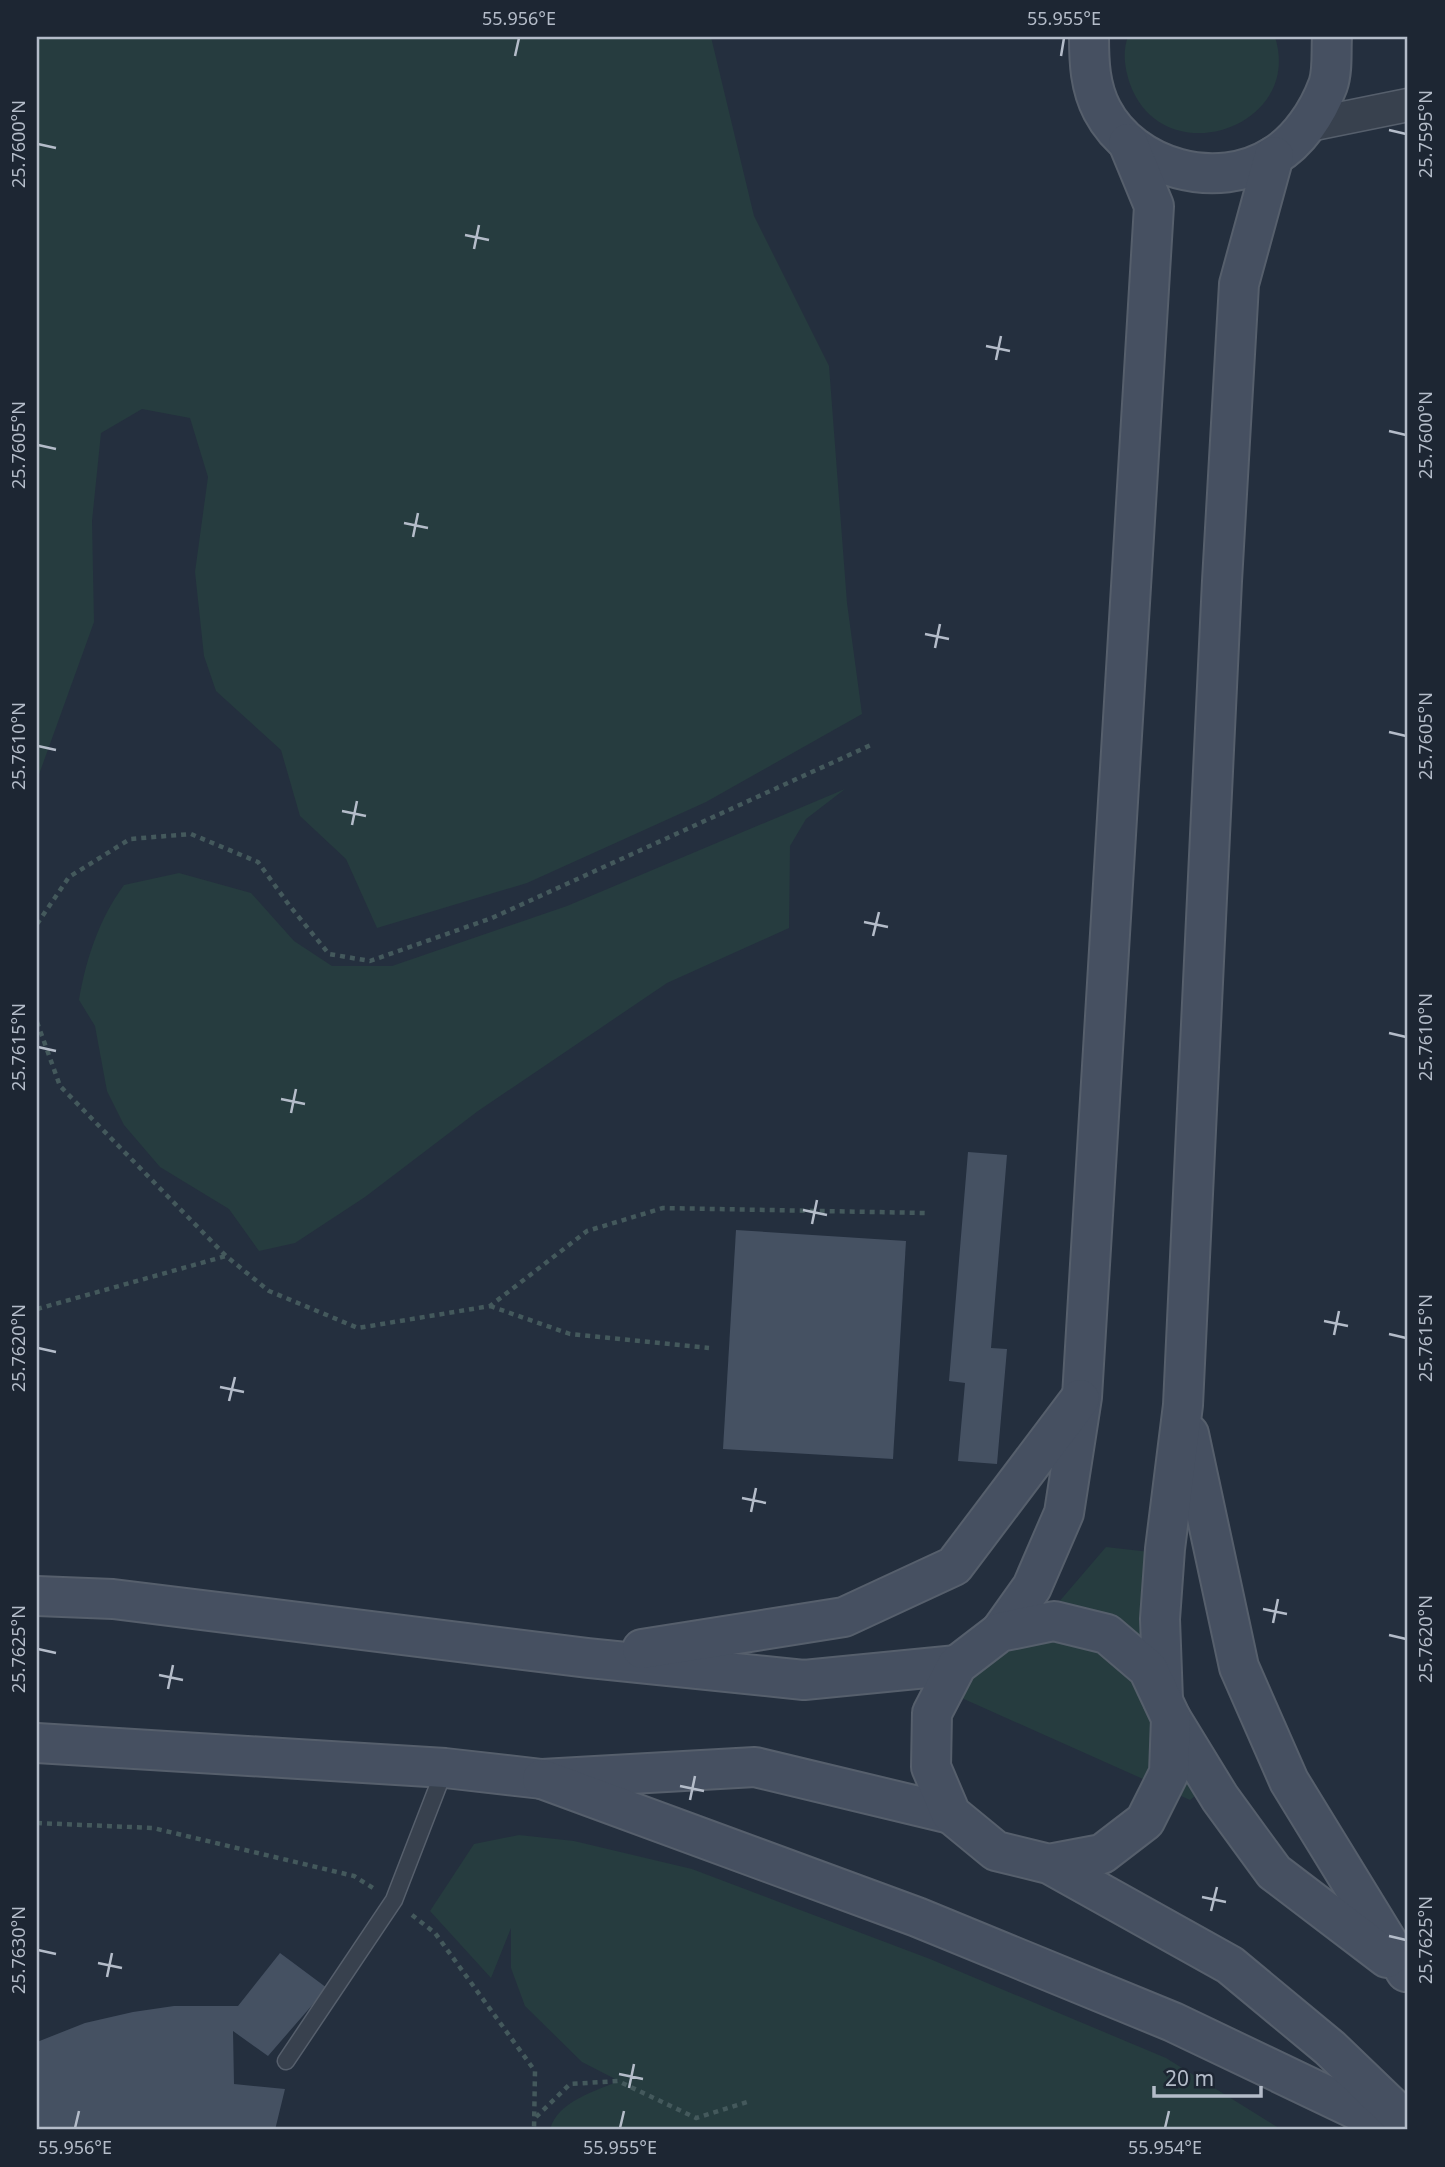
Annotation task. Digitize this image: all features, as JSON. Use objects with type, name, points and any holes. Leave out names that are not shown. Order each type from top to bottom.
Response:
[{"type":"main road","points":[[951,1814],[931,1767],[932,1713],[957,1665],[1000,1632],[1032,1587],[1064,1513],[1082,1397],[1154,206],[1128,144],[1102,110],[1088,71],[1089,37]]},
{"type":"main road","points":[[1128,144],[1161,164],[1199,174],[1238,171],[1274,156],[1309,125],[1329,83],[1332,37]]},
{"type":"main road","points":[[1049,1864],[1101,1854],[1145,1821],[1169,1773],[1160,1619],[1165,1549],[1183,1405],[1222,581],[1239,284],[1274,156]]},
{"type":"main road","points":[[588,1658],[844,1617],[954,1566],[1082,1397]]},
{"type":"main road","points":[[1183,1405],[1239,1667],[1289,1781],[1407,1974]]},
{"type":"main road","points":[[37,1596],[113,1600],[588,1658],[804,1680],[957,1665]]},
{"type":"main road","points":[[1000,1632],[1054,1621],[1107,1634],[1148,1669],[1167,1709],[1220,1798],[1274,1872],[1407,1974]]},
{"type":"main road","points":[[37,1743],[445,1768],[542,1779],[755,1767],[951,1814],[996,1851],[1049,1864],[1230,1965],[1330,2048],[1408,2123]]},
{"type":"main road","points":[[542,1779],[918,1917],[1173,2022],[1399,2130]]},
{"type":"street","points":[[1309,125],[1408,105]]},
{"type":"lane","points":[[37,1583],[113,1600]]},
{"type":"lane","points":[[286,2061],[394,1900],[445,1768]]},
{"type":"path","points":[[37,924],[69,877],[130,838],[191,834],[258,862],[330,954],[370,961],[492,918],[870,745]]},
{"type":"path","points":[[37,1022],[60,1086],[226,1256],[269,1291],[358,1328],[490,1306],[587,1231],[663,1208],[926,1213]]},
{"type":"path","points":[[37,1309],[226,1256]]},
{"type":"path","points":[[490,1306],[570,1334],[709,1348]]},
{"type":"path","points":[[37,1822],[153,1828],[354,1876],[394,1900],[435,1933],[535,2071],[534,2130]]},
{"type":"path","points":[[535,2118],[570,2084],[618,2081],[696,2118],[750,2101]]},
{"type":"green space","points":[[37,37],[711,37],[754,216],[829,366],[847,603],[862,714],[706,802],[527,883],[377,928],[346,859],[300,816],[281,750],[216,691],[204,656],[195,572],[208,477],[190,418],[142,409],[101,433],[92,521],[94,622],[37,780]]},
{"type":"green space","points":[[1128,37],[1275,37],[1278,69],[1269,96],[1251,116],[1226,129],[1198,133],[1171,128],[1147,112],[1130,84],[1125,61]]},
{"type":"green space","points":[[845,789],[806,819],[790,846],[789,928],[667,983],[478,1111],[365,1197],[295,1243],[259,1251],[229,1209],[160,1167],[124,1125],[107,1091],[95,1026],[79,1000],[95,940],[107,912],[124,885],[179,873],[251,893],[294,941],[332,966],[392,966],[567,906]]},
{"type":"green space","points":[[1106,1547],[1159,1553],[1158,1624],[1207,1786],[1190,1800],[955,1695],[954,1672],[1058,1603]]},
{"type":"green space","points":[[519,1835],[574,1841],[692,1869],[930,1959],[1166,2058],[1282,2130],[550,2130],[554,2120],[569,2104],[619,2081],[582,2062],[525,2006],[511,1968],[511,1928],[491,1978],[430,1911],[474,1844]]},
{"type":"building","points":[[968,1152],[1007,1155],[991,1348],[1007,1349],[997,1464],[958,1461],[965,1383],[949,1381]]},
{"type":"building","points":[[736,1230],[906,1241],[893,1459],[723,1449]]},
{"type":"building","points":[[280,1953],[327,1988],[268,2056],[233,2031],[234,2084],[285,2089],[275,2130],[37,2130],[37,2042],[85,2023],[133,2012],[174,2006],[238,2006]]}]
